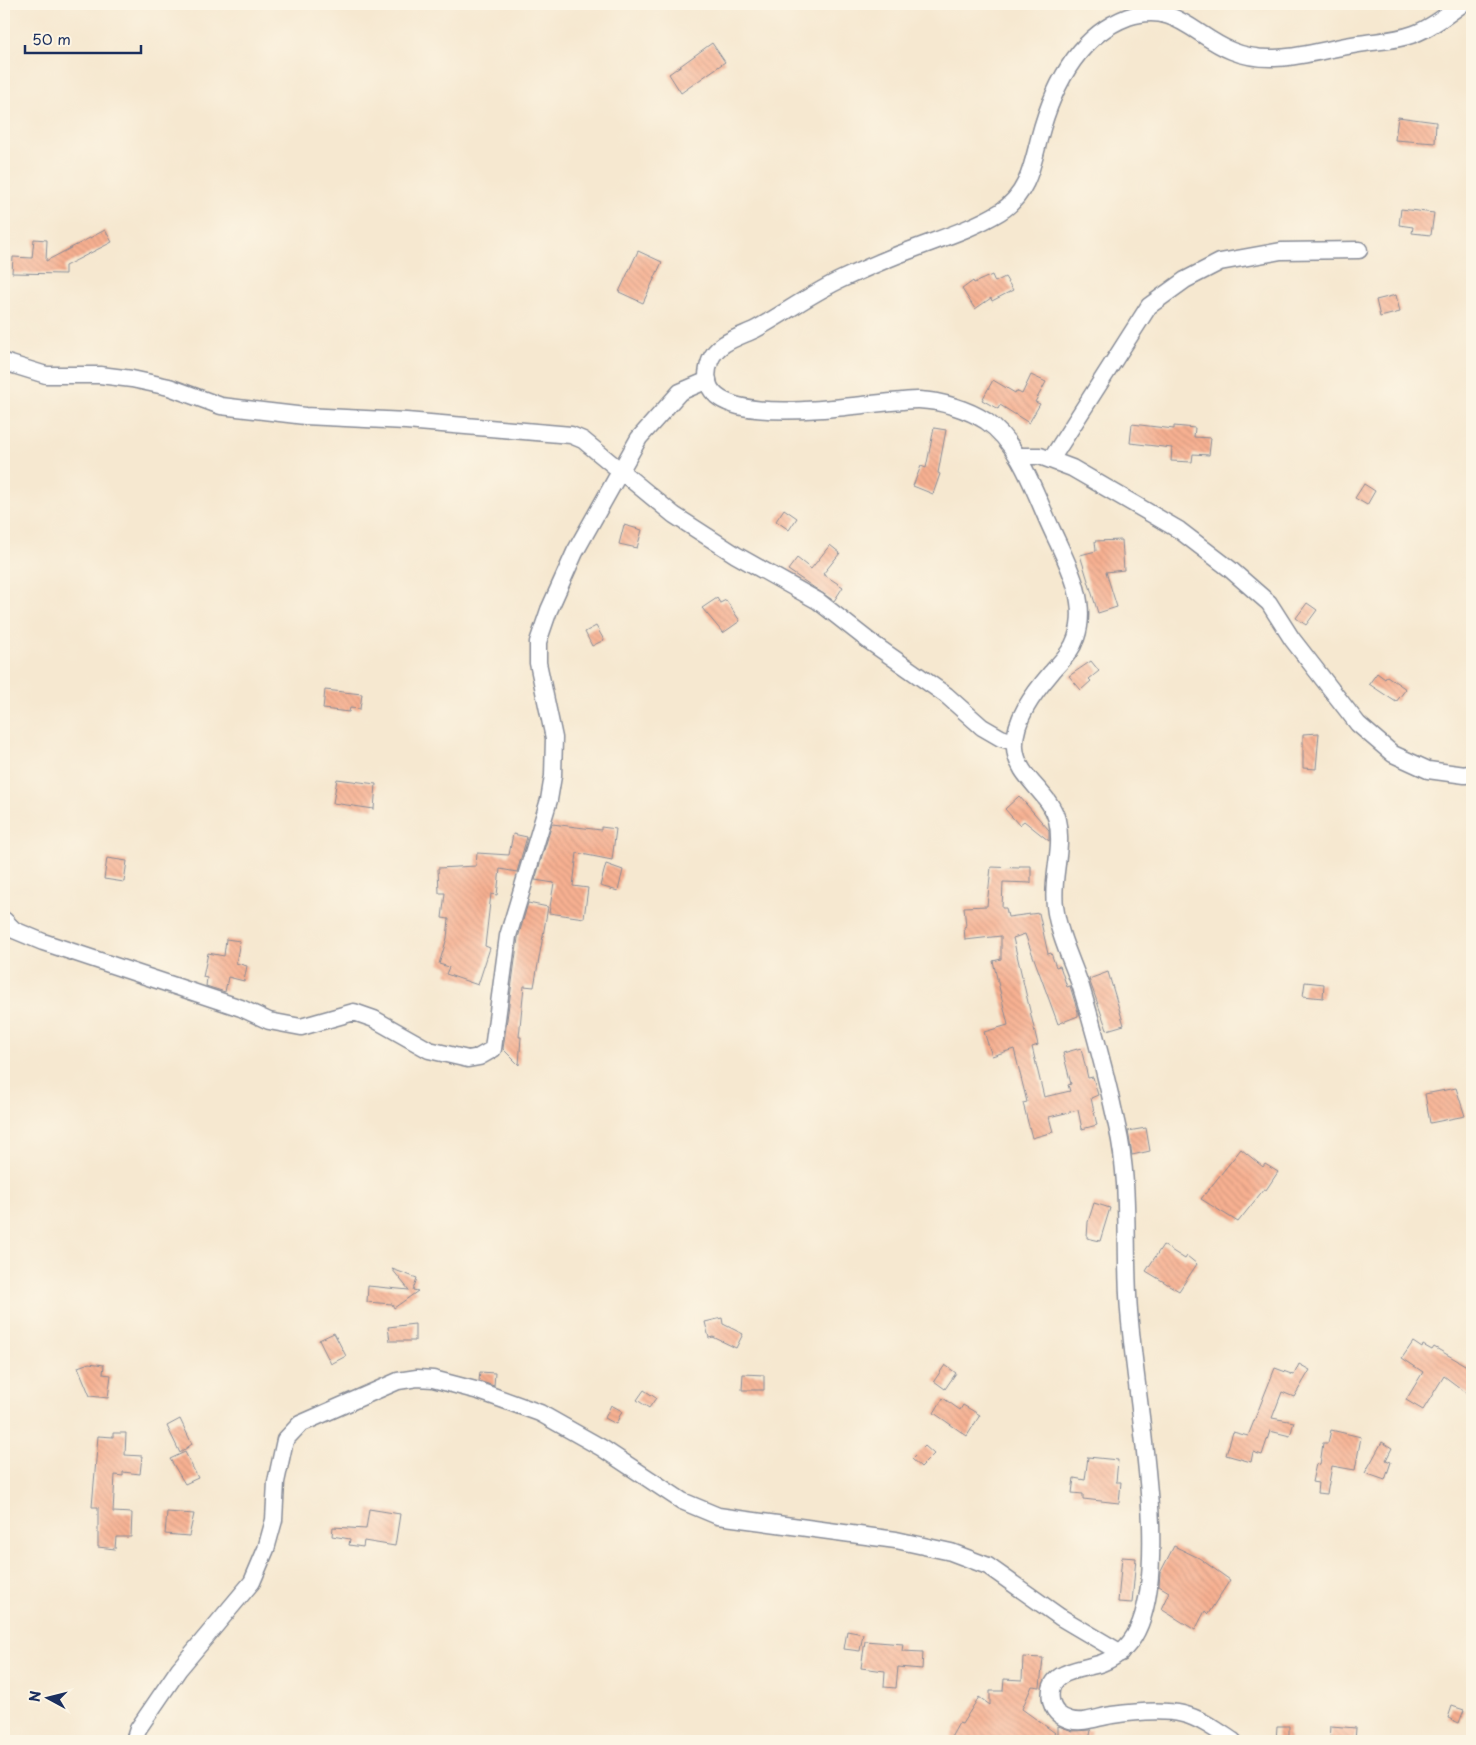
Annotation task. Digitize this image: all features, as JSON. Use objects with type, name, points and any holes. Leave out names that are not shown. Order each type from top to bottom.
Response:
[{"type":"street","points":[[1233,1741],[1198,1720],[1180,1713],[1135,1713],[1084,1721],[1068,1720],[1058,1714],[1051,1700],[1054,1684],[1060,1676],[1070,1671],[1105,1662],[1121,1653],[1133,1640],[1150,1589],[1151,1523],[1130,1316],[1122,1157],[1117,1122],[1095,1033],[1054,903],[1059,841],[1057,817],[1044,794],[1027,776],[1016,759],[1014,742],[1020,719],[1033,697],[1067,655],[1078,634],[1079,604],[1073,575],[1018,456],[991,424],[956,407],[921,400],[802,410],[765,410],[728,403],[712,391],[708,380],[712,357],[726,343],[765,323],[837,281],[959,232],[1007,208],[1018,196],[1034,165],[1039,137],[1064,73],[1078,53],[1098,32],[1116,22],[1138,13],[1178,18],[1223,47],[1238,54],[1270,58],[1304,56],[1353,45],[1393,41],[1423,31],[1462,4]]},
{"type":"street","points":[[1052,458],[1149,306],[1185,280],[1220,262],[1282,252],[1359,250]]},
{"type":"street","points":[[4,362],[46,375],[100,376],[132,379],[169,387],[221,406],[258,411],[571,435],[583,440],[674,515],[736,555],[818,601],[869,641],[946,695],[982,726],[1001,738],[1014,742]]},
{"type":"street","points":[[4,920],[14,930],[43,942],[241,1008],[269,1021],[301,1027],[354,1012],[368,1016],[429,1050],[468,1058],[488,1053],[493,1049],[496,1038],[502,973],[508,936],[549,800],[553,776],[554,738],[538,663],[538,642],[549,610],[575,552],[639,438],[680,392],[708,380]]},
{"type":"street","points":[[1018,456],[1052,458],[1179,530],[1236,574],[1269,603],[1292,639],[1358,724],[1393,754],[1428,770],[1465,775],[1472,774]]},
{"type":"street","points":[[134,1741],[138,1729],[179,1669],[252,1582],[266,1549],[274,1520],[276,1482],[285,1440],[300,1424],[325,1412],[398,1381],[417,1378],[433,1379],[479,1391],[540,1413],[602,1448],[682,1501],[718,1516],[896,1540],[951,1552],[988,1566],[1060,1617],[1121,1653]]},
{"type":"building","points":[[712,43],[725,62],[681,93],[669,74]]},
{"type":"building","points":[[1398,117],[1436,122],[1435,143],[1395,140]]},
{"type":"building","points":[[1401,209],[1434,213],[1431,235],[1412,233],[1413,227],[1399,225]]},
{"type":"building","points":[[105,230],[112,242],[65,266],[65,274],[12,273],[13,257],[32,258],[34,239],[47,240],[46,261]]},
{"type":"building","points":[[638,251],[662,262],[643,303],[619,292]]},
{"type":"building","points":[[992,275],[995,282],[1005,277],[1013,290],[992,301],[991,298],[975,309],[962,289],[973,281],[974,283]]},
{"type":"building","points":[[1396,295],[1400,312],[1380,317],[1376,300]]},
{"type":"building","points":[[1031,375],[1046,382],[1035,402],[1040,404],[1029,423],[1000,405],[998,409],[982,400],[993,380],[1015,393],[1016,391],[1022,394]]},
{"type":"building","points":[[1132,424],[1174,429],[1174,426],[1195,428],[1194,437],[1211,438],[1209,455],[1193,454],[1192,462],[1171,461],[1172,448],[1130,443]]},
{"type":"building","points":[[934,428],[946,430],[938,473],[940,474],[933,494],[913,486],[921,466],[926,468]]},
{"type":"building","points":[[1364,484],[1375,491],[1367,505],[1355,498]]},
{"type":"building","points":[[784,509],[797,518],[789,530],[776,521]]},
{"type":"building","points":[[624,525],[642,530],[637,548],[619,544]]},
{"type":"building","points":[[1122,540],[1124,570],[1106,572],[1117,607],[1098,613],[1080,555],[1096,551],[1095,541]]},
{"type":"building","points":[[830,545],[840,553],[823,574],[843,587],[834,601],[788,570],[797,558],[811,569]]},
{"type":"building","points":[[717,598],[720,603],[726,600],[740,621],[723,633],[702,608]]},
{"type":"building","points":[[1307,603],[1317,610],[1306,625],[1296,618]]},
{"type":"building","points":[[596,626],[604,640],[592,646],[585,632]]},
{"type":"building","points":[[1091,661],[1099,671],[1089,679],[1091,681],[1081,690],[1069,676]]},
{"type":"building","points":[[1377,673],[1385,679],[1387,676],[1406,689],[1396,702],[1369,684]]},
{"type":"building","points":[[325,690],[362,694],[360,709],[350,708],[349,712],[323,709]]},
{"type":"building","points":[[1319,733],[1316,769],[1303,768],[1303,734]]},
{"type":"building","points":[[337,779],[376,784],[374,809],[333,803]]},
{"type":"building","points":[[1019,796],[1049,830],[1049,841],[1024,821],[1019,825],[1005,809]]},
{"type":"building","points":[[552,824],[601,830],[601,827],[616,829],[612,860],[577,853],[573,886],[588,888],[584,918],[549,913],[554,883],[535,880]]},
{"type":"building","points":[[513,834],[527,837],[517,872],[500,869],[497,895],[491,894],[485,946],[490,948],[478,985],[446,974],[449,967],[439,964],[447,938],[449,919],[442,918],[445,893],[439,893],[438,868],[476,866],[477,853],[509,855]]},
{"type":"building","points":[[107,858],[127,861],[124,882],[104,879]]},
{"type":"building","points":[[606,864],[623,870],[618,891],[600,886]]},
{"type":"building","points":[[1019,866],[1031,866],[1031,883],[1003,882],[1002,908],[1006,908],[1008,917],[1039,913],[1048,954],[1051,953],[1056,967],[1060,966],[1067,987],[1070,986],[1078,1012],[1078,1016],[1058,1024],[1025,934],[1013,938],[1038,1045],[1032,1047],[1044,1097],[1070,1091],[1068,1085],[1071,1084],[1063,1053],[1081,1048],[1088,1078],[1093,1077],[1098,1095],[1091,1098],[1097,1125],[1082,1129],[1078,1110],[1049,1117],[1053,1132],[1032,1138],[1023,1103],[1027,1102],[1014,1049],[992,1056],[984,1032],[1008,1025],[993,961],[1001,959],[1001,936],[965,940],[964,927],[966,926],[964,907],[987,906],[991,867],[1019,868]]},
{"type":"building","points":[[528,903],[548,907],[534,987],[524,986],[519,1037],[521,1037],[519,1065],[503,1049],[518,938]]},
{"type":"building","points":[[226,939],[240,941],[236,963],[247,966],[244,981],[228,977],[225,992],[206,986],[207,978],[203,977],[208,953],[224,956]]},
{"type":"building","points":[[1108,972],[1124,1025],[1107,1030],[1089,979]]},
{"type":"building","points":[[1305,982],[1324,984],[1323,998],[1303,996]]},
{"type":"building","points":[[1456,1088],[1465,1116],[1430,1123],[1425,1094]]},
{"type":"building","points":[[1146,1128],[1150,1151],[1132,1155],[1128,1131]]},
{"type":"building","points":[[1241,1149],[1263,1167],[1265,1164],[1278,1172],[1266,1190],[1264,1189],[1238,1222],[1201,1199]]},
{"type":"building","points":[[1094,1203],[1110,1208],[1100,1241],[1087,1238],[1088,1222]]},
{"type":"building","points":[[1163,1245],[1185,1259],[1187,1256],[1197,1264],[1179,1291],[1146,1271]]},
{"type":"building","points":[[392,1269],[417,1278],[413,1290],[418,1291],[394,1308],[392,1304],[367,1302],[368,1286],[409,1290]]},
{"type":"building","points":[[722,1318],[723,1324],[743,1334],[736,1348],[713,1337],[709,1338],[705,1322]]},
{"type":"building","points":[[415,1324],[415,1341],[390,1341],[388,1327]]},
{"type":"building","points":[[334,1333],[346,1356],[331,1364],[319,1340]]},
{"type":"building","points":[[1413,1342],[1422,1348],[1423,1345],[1432,1350],[1434,1347],[1472,1369],[1472,1397],[1444,1376],[1423,1410],[1406,1400],[1423,1372],[1402,1358]]},
{"type":"building","points":[[89,1363],[104,1365],[103,1374],[111,1375],[108,1398],[90,1396],[78,1367]]},
{"type":"building","points":[[1299,1364],[1310,1370],[1294,1397],[1282,1392],[1272,1418],[1294,1422],[1290,1436],[1270,1431],[1262,1455],[1253,1452],[1251,1462],[1226,1455],[1233,1432],[1248,1436],[1275,1368],[1294,1375]]},
{"type":"building","points":[[945,1365],[956,1373],[945,1389],[934,1381]]},
{"type":"building","points":[[480,1372],[495,1373],[494,1386],[479,1381]]},
{"type":"building","points":[[743,1374],[764,1375],[764,1390],[742,1390]]},
{"type":"building","points":[[644,1390],[656,1398],[649,1408],[637,1400]]},
{"type":"building","points":[[943,1398],[960,1410],[963,1405],[980,1415],[967,1436],[934,1413]]},
{"type":"building","points":[[611,1405],[622,1411],[616,1424],[605,1418]]},
{"type":"building","points":[[180,1419],[192,1444],[180,1453],[167,1426]]},
{"type":"building","points":[[1331,1430],[1361,1437],[1355,1470],[1332,1466],[1327,1494],[1317,1493],[1318,1483],[1312,1482],[1316,1464],[1320,1465],[1323,1443],[1328,1443]]},
{"type":"building","points":[[113,1433],[126,1433],[125,1455],[142,1456],[140,1474],[123,1472],[123,1476],[115,1475],[113,1512],[132,1513],[131,1537],[116,1537],[115,1549],[98,1547],[98,1507],[92,1507],[98,1436],[113,1437]]},
{"type":"building","points":[[1382,1442],[1392,1448],[1386,1460],[1391,1462],[1385,1480],[1365,1473]]},
{"type":"building","points":[[925,1446],[934,1454],[921,1467],[912,1459]]},
{"type":"building","points":[[185,1452],[198,1478],[185,1484],[170,1459]]},
{"type":"building","points":[[1088,1457],[1118,1460],[1116,1482],[1121,1482],[1119,1503],[1083,1499],[1083,1494],[1072,1493],[1074,1478],[1085,1480]]},
{"type":"building","points":[[369,1509],[400,1514],[395,1546],[364,1541],[363,1547],[349,1545],[350,1539],[332,1536],[333,1527],[366,1529]]},
{"type":"building","points":[[167,1512],[194,1514],[189,1536],[165,1534]]},
{"type":"building","points":[[1174,1546],[1199,1558],[1230,1580],[1208,1614],[1205,1611],[1195,1630],[1161,1609],[1169,1592],[1159,1586],[1160,1573]]},
{"type":"building","points":[[1122,1557],[1136,1558],[1132,1603],[1118,1602]]},
{"type":"building","points":[[847,1631],[863,1634],[860,1651],[844,1649]]},
{"type":"building","points":[[865,1641],[903,1644],[902,1651],[923,1652],[922,1669],[898,1667],[896,1688],[884,1687],[885,1671],[861,1668]]},
{"type":"building","points":[[1023,1657],[1043,1658],[1040,1687],[1032,1686],[1022,1709],[1058,1735],[1058,1726],[1073,1731],[1091,1730],[1089,1741],[949,1741],[959,1723],[962,1724],[979,1697],[990,1705],[990,1691],[1003,1691],[1004,1679],[1022,1680]]},
{"type":"building","points":[[1452,1706],[1464,1710],[1459,1723],[1448,1718]]},
{"type":"building","points":[[1277,1726],[1289,1726],[1289,1741],[1276,1741]]},
{"type":"building","points":[[1331,1726],[1356,1728],[1355,1741],[1330,1741]]}]
